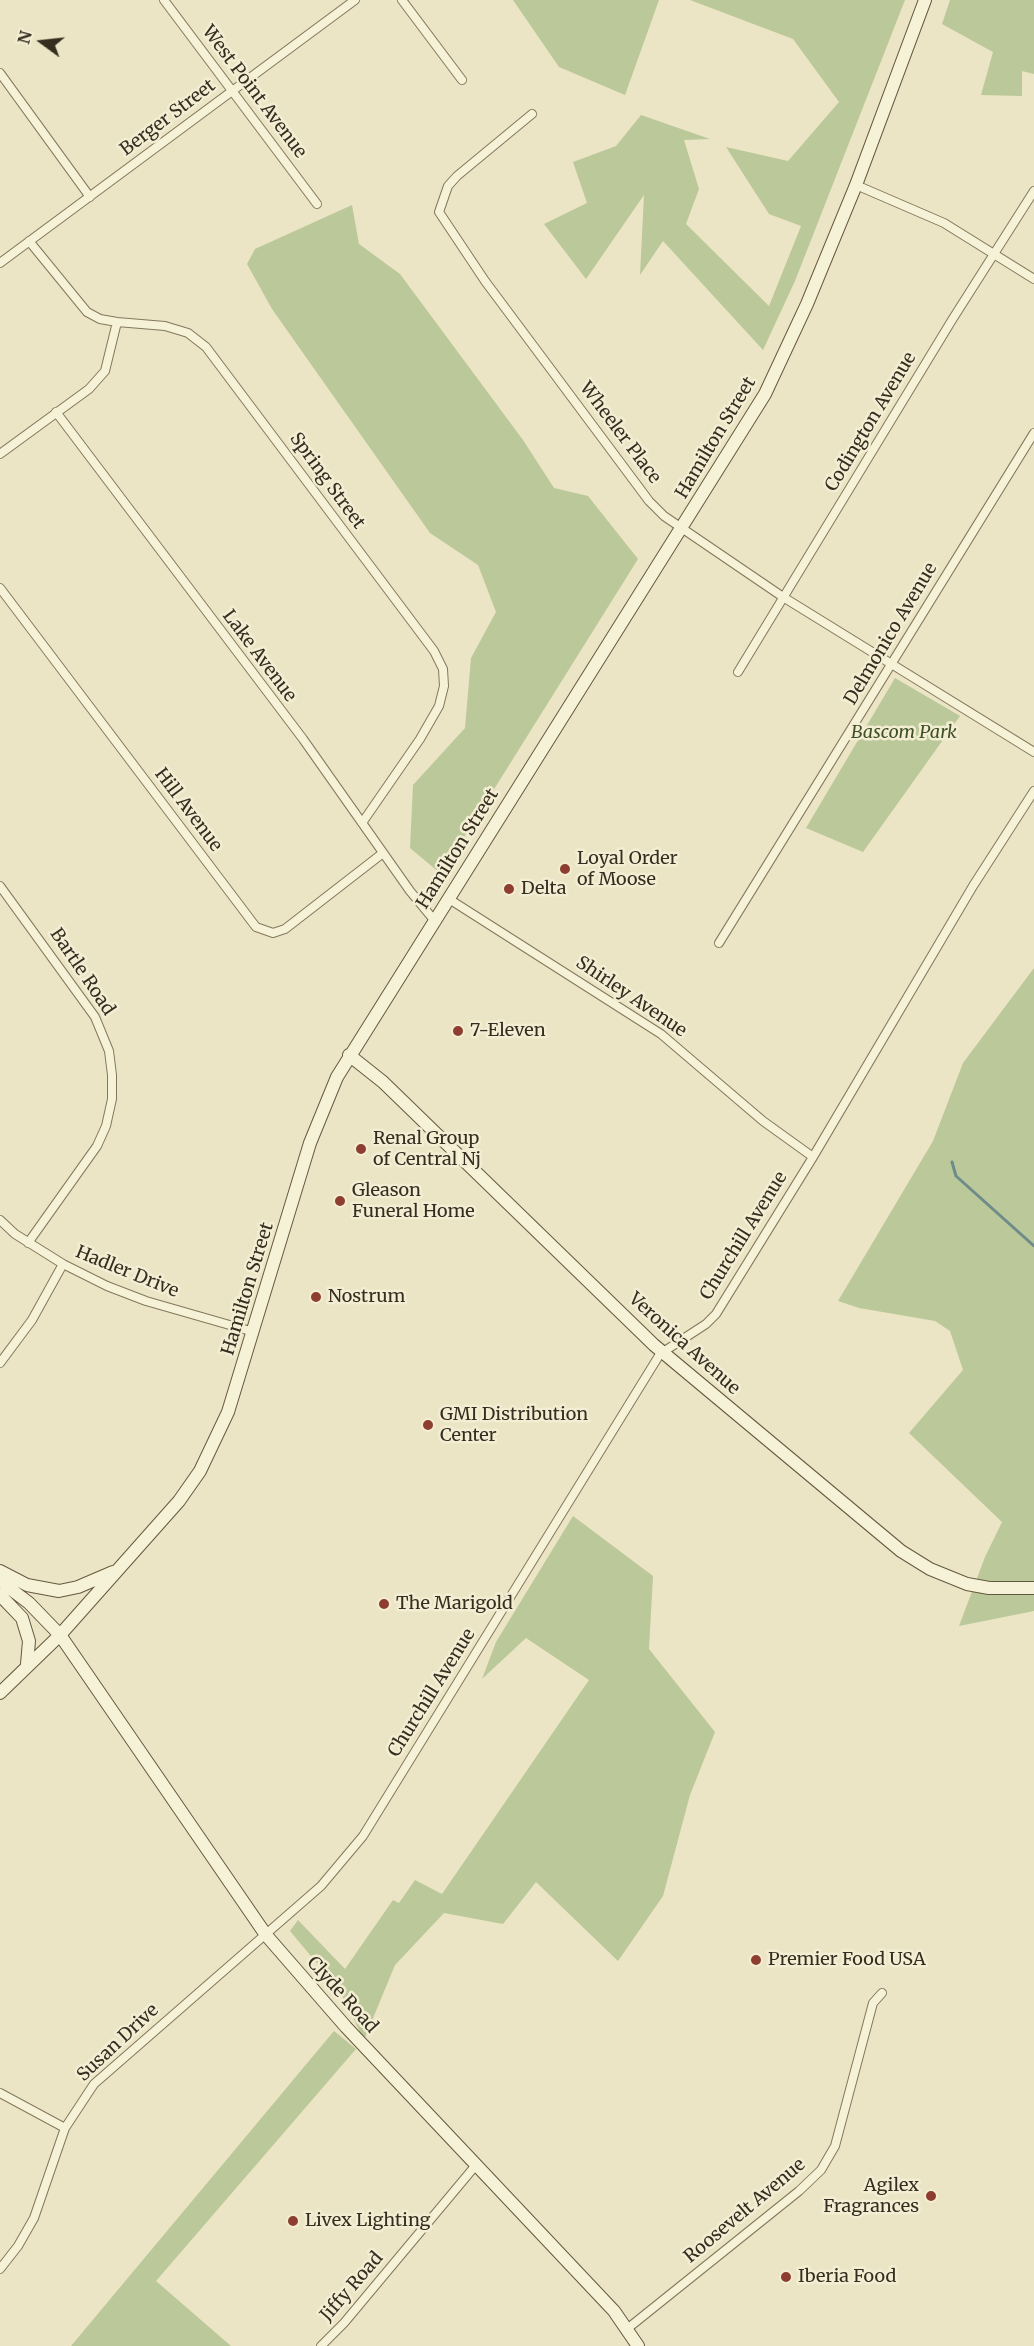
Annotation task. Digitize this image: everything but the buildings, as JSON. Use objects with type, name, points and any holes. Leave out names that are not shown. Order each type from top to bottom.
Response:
[{"type":"street","name":"West Point Avenue","points":[[164,0],[317,204]]},
{"type":"street","name":"Berger Street","points":[[0,263],[355,0]]},
{"type":"street","points":[[402,0],[462,80]]},
{"type":"street","name":"Hamilton Street","points":[[0,1693],[27,1664],[60,1635],[179,1501],[200,1471],[228,1412],[310,1143],[349,1055],[765,394],[807,304],[856,186],[925,0]]},
{"type":"street","points":[[0,74],[90,197]]},
{"type":"street","name":"Wheeler Place","points":[[532,114],[457,176],[448,186],[439,212],[485,281],[650,501],[664,516],[682,529],[783,597],[1034,752]]},
{"type":"street","points":[[856,186],[922,212],[1034,279]]},
{"type":"street","name":"Codington Avenue","points":[[738,672],[1034,191]]},
{"type":"street","name":"Spring Street","points":[[29,241],[87,312],[99,319],[165,326],[188,333],[206,347],[434,651],[443,669],[444,686],[439,706],[420,739],[362,823]]},
{"type":"street","points":[[0,454],[89,389],[105,371],[117,322]]},
{"type":"street","name":"Lake Avenue","points":[[56,412],[303,739],[383,853],[434,920]]},
{"type":"street","name":"Delmonico Avenue","points":[[719,943],[1034,434]]},
{"type":"street","name":"Hill Avenue","points":[[0,588],[256,927],[273,933],[285,929],[383,853]]},
{"type":"street","name":"Churchill Avenue","points":[[266,1935],[334,1873],[363,1836],[663,1352],[706,1324],[716,1314],[813,1157],[895,1015],[1034,791]]},
{"type":"street","name":"Bartle Road","points":[[0,886],[95,1017],[109,1051],[112,1075],[112,1098],[106,1126],[97,1146],[28,1242]]},
{"type":"street","name":"Shirley Avenue","points":[[449,899],[661,1034],[763,1120],[813,1157]]},
{"type":"street","name":"Veronica Avenue","points":[[349,1055],[383,1082],[663,1352],[901,1551],[930,1569],[967,1584],[989,1588],[1034,1588]]},
{"type":"street","name":"Hadler Drive","points":[[0,1220],[28,1242],[63,1264],[146,1301],[254,1332]]},
{"type":"street","points":[[0,1363],[32,1320],[63,1264]]},
{"type":"street","points":[[0,1571],[27,1585],[59,1591],[78,1587],[117,1570]]},
{"type":"street","name":"Clyde Road","points":[[0,1581],[29,1603],[60,1635],[266,1935],[346,2027],[614,2311],[638,2346]]},
{"type":"street","points":[[0,1595],[22,1618],[30,1649],[27,1664]]},
{"type":"street","name":"Susan Drive","points":[[0,2269],[18,2246],[42,2199],[65,2128],[94,2084],[266,1935]]},
{"type":"street","name":"Roosevelt Avenue","points":[[627,2329],[799,2192],[821,2170],[835,2146],[873,2003],[882,1993]]},
{"type":"street","points":[[0,2093],[65,2128]]},
{"type":"street","name":"Jiffy Road","points":[[321,2346],[344,2323],[476,2165]]},
{"type":"green space","points":[[513,0],[659,0],[625,95],[559,67]]},
{"type":"green space","points":[[690,0],[905,0],[795,281],[763,350],[663,241],[640,275],[644,195],[586,279],[544,224],[587,203],[573,162],[616,146],[641,115],[710,139],[684,140],[699,189],[686,224],[769,306],[801,226],[769,214],[726,147],[788,161],[839,102],[793,39]]},
{"type":"green space","points":[[950,0],[1034,0],[1034,74],[1022,71],[1022,96],[981,95],[993,52],[942,24]]},
{"type":"green space","points":[[352,205],[359,244],[400,274],[523,440],[554,488],[588,496],[638,559],[441,874],[410,848],[413,785],[465,728],[471,658],[496,612],[478,565],[430,533],[272,309],[247,264],[255,249]]},
{"type":"green space","name":"Bascom Park","points":[[895,678],[960,716],[863,852],[806,828]]},
{"type":"green space","points":[[1034,968],[1034,1611],[959,1626],[985,1557],[1002,1522],[909,1433],[963,1370],[950,1331],[935,1321],[859,1308],[838,1301],[933,1141],[963,1063]]},
{"type":"green space","points":[[573,1516],[653,1576],[649,1649],[715,1732],[690,1795],[663,1896],[618,1961],[536,1882],[503,1924],[444,1913],[395,1965],[364,2040],[340,1991],[290,1931],[298,1920],[345,1969],[393,1900],[399,1903],[415,1880],[442,1894],[589,1680],[526,1638],[482,1679],[496,1642]]},
{"type":"green space","points":[[334,2031],[356,2049],[156,2281],[231,2346],[71,2346]]},
{"type":"waterway","points":[[952,1162],[956,1176],[1034,1246]]},
{"type":"place","name":"Loyal Order of Moose","points":[[565,869]]},
{"type":"place","name":"Delta","points":[[509,889]]},
{"type":"place","name":"7-Eleven","points":[[458,1031]]},
{"type":"place","name":"Renal Group of Central Nj","points":[[361,1149]]},
{"type":"place","name":"Gleason Funeral Home","points":[[340,1201]]},
{"type":"place","name":"Nostrum","points":[[316,1297]]},
{"type":"place","name":"GMI Distribution Center","points":[[428,1425]]},
{"type":"place","name":"The Marigold","points":[[384,1604]]},
{"type":"place","name":"Premier Food USA","points":[[756,1960]]},
{"type":"place","name":"Agilex Fragrances","points":[[931,2196]]},
{"type":"place","name":"Livex Lighting","points":[[293,2221]]},
{"type":"place","name":"Iberia Food","points":[[786,2277]]}]
